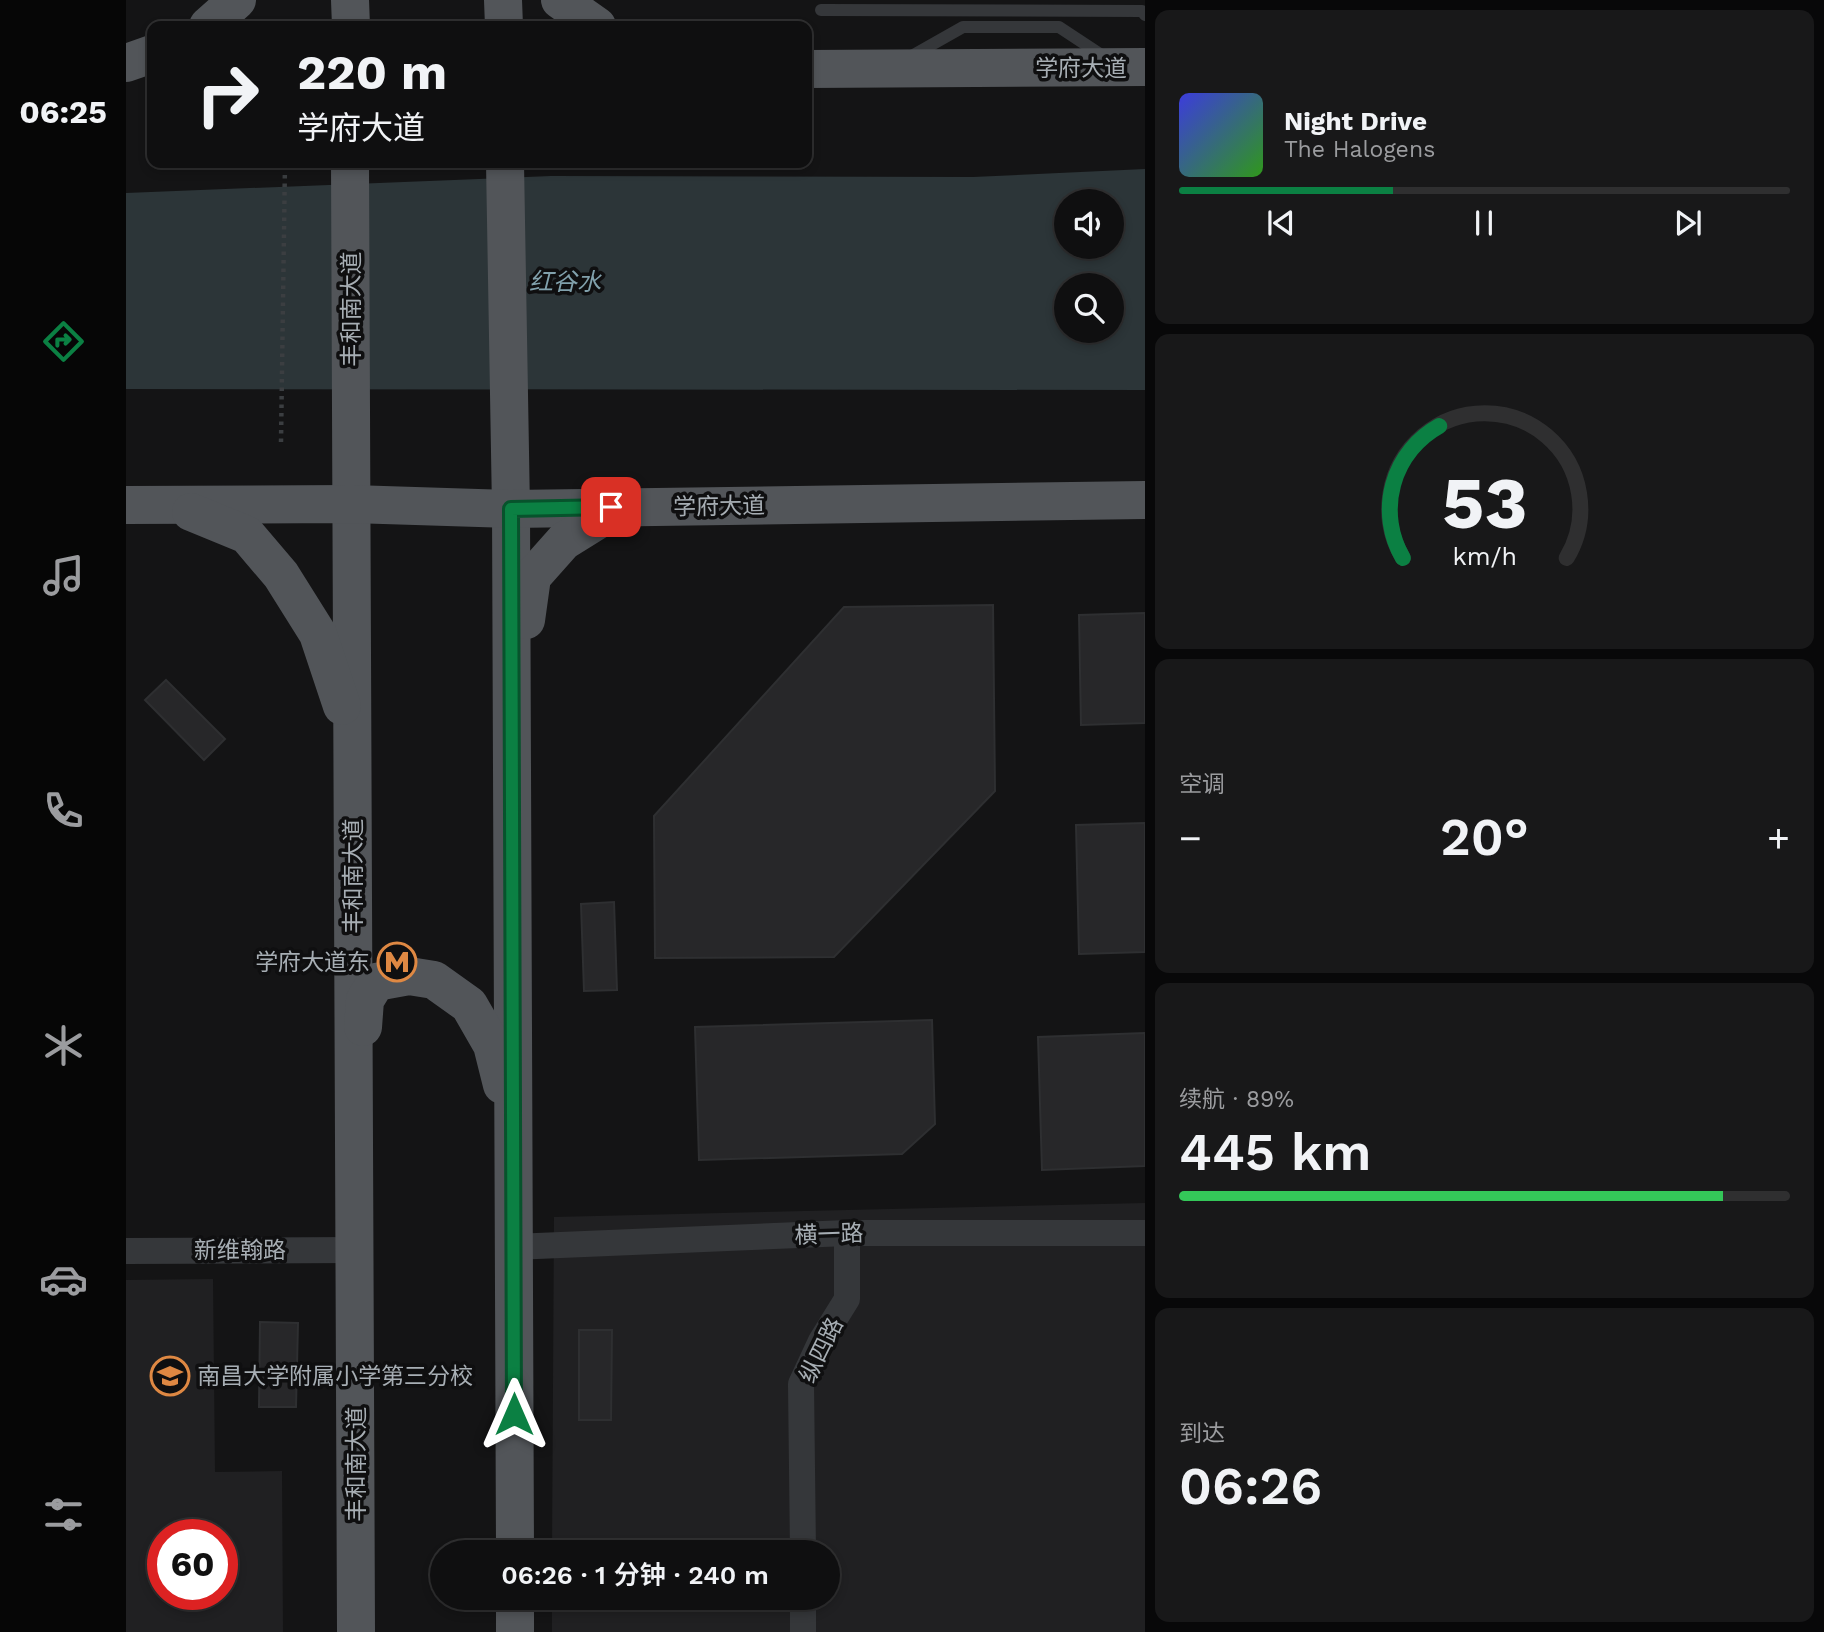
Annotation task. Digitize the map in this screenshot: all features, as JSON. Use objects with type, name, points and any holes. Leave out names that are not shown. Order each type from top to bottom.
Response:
[{"type":"main road","points":[[214,21],[237,0]]},
{"type":"main road","points":[[351,0],[351,21]]},
{"type":"main road","points":[[503,0],[504,21]]},
{"type":"main road","points":[[560,0],[590,21]]},
{"type":"main road","points":[[126,63],[147,56]]},
{"type":"main road","name":"学府大道","points":[[812,69],[1133,67]]},
{"type":"main road","points":[[126,74],[147,74]]},
{"type":"main road","name":"丰和南大道","points":[[350,168],[356,1632]]},
{"type":"main road","points":[[505,168],[511,509],[515,1540]]},
{"type":"main road","name":"学府大道","points":[[126,505],[352,505],[511,509],[1145,500]]},
{"type":"main road","points":[[173,505],[247,535],[281,575],[318,634],[353,739]]},
{"type":"main road","points":[[511,716],[532,577],[564,541],[601,518],[681,506]]},
{"type":"main road","points":[[354,1127],[365,1000],[376,982],[409,976],[434,980],[468,1005],[492,1045],[513,1128]]},
{"type":"main road","points":[[515,1610],[515,1632]]},
{"type":"street","name":"横一路","points":[[513,1247],[847,1233],[1145,1233]]},
{"type":"street","name":"纵四路","points":[[803,1540],[801,1384],[821,1341],[847,1299],[847,1233]]},
{"type":"street","name":"新维翰路","points":[[126,1251],[355,1250]]},
{"type":"street","points":[[803,1610],[803,1632]]},
{"type":"lane","points":[[821,10],[1142,11],[1145,15]]},
{"type":"path","points":[[281,442],[285,168]]},
{"type":"shaded area","points":[[1145,1203],[1145,1632],[552,1632],[552,1610],[840,1610],[840,1540],[552,1540],[554,1217]]},
{"type":"shaded area","name":"南昌大学附属小学第三分校","points":[[213,1279],[215,1472],[282,1471],[283,1632],[126,1632],[126,1280]]},
{"type":"water","name":"红谷水","points":[[1145,169],[1145,390],[126,389],[126,193],[551,176],[973,177]]},
{"type":"building","points":[[993,605],[995,791],[834,957],[655,958],[654,816],[844,607]]},
{"type":"building","points":[[1145,613],[1145,723],[1081,725],[1079,615]]},
{"type":"building","points":[[166,680],[225,739],[204,760],[145,700]]},
{"type":"building","points":[[1145,823],[1145,952],[1079,954],[1076,825]]},
{"type":"building","points":[[614,902],[617,990],[584,991],[581,904]]},
{"type":"building","points":[[932,1020],[935,1124],[902,1154],[699,1160],[695,1027]]},
{"type":"building","points":[[1145,1033],[1145,1166],[1042,1170],[1038,1037]]},
{"type":"building","points":[[260,1322],[298,1323],[296,1407],[259,1407]]},
{"type":"building","points":[[579,1330],[612,1330],[611,1420],[579,1420]]},
{"type":"place","name":"学府大道东","points":[[397,962]]},
{"type":"place","name":"南昌大学附属小学第三分校","points":[[170,1376]]},
{"type":"route","points":[[514,1414],[511,509],[611,507]]}]
